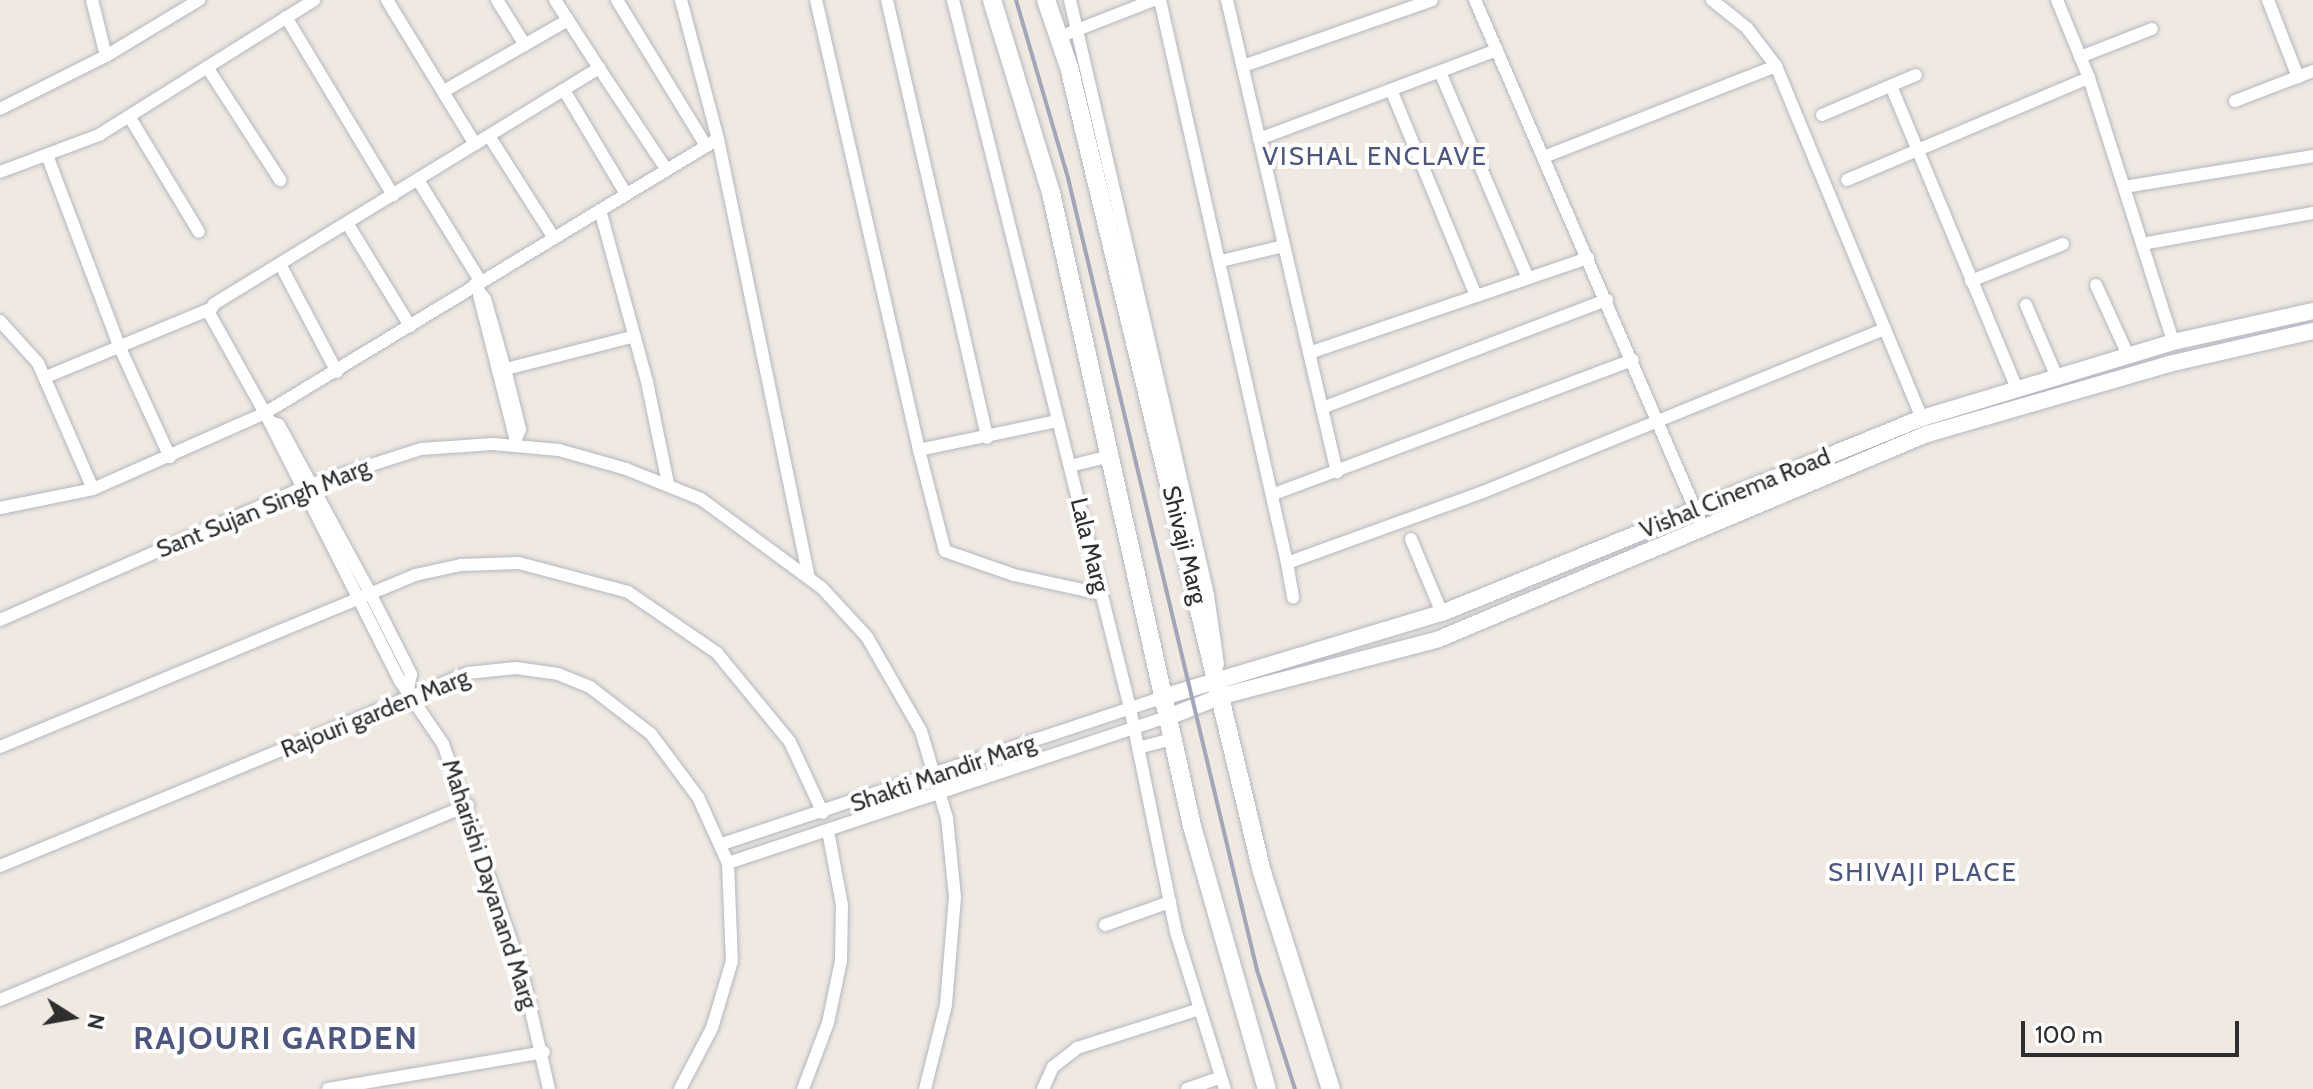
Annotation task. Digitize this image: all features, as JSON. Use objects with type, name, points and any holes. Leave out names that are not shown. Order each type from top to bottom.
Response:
[{"type":"main road","points":[[992,0],[1051,193],[1172,739],[1267,1089]]},
{"type":"main road","name":"Shivaji Marg","points":[[1046,0],[1059,37],[1220,687],[1262,872],[1331,1089]]},
{"type":"street","points":[[92,0],[106,56]]},
{"type":"street","points":[[0,109],[106,56],[199,0]]},
{"type":"street","points":[[0,172],[99,135],[314,0]]},
{"type":"street","points":[[387,0],[475,144]]},
{"type":"street","points":[[497,0],[525,45]]},
{"type":"street","points":[[555,0],[666,169]]},
{"type":"street","points":[[617,0],[712,143]]},
{"type":"street","points":[[681,0],[809,577]]},
{"type":"street","points":[[816,0],[945,551],[1014,575],[1102,594]]},
{"type":"street","points":[[887,0],[987,438]]},
{"type":"street","name":"Lala Marg","points":[[953,0],[1130,708],[1170,902],[1197,1010],[1223,1083]]},
{"type":"street","points":[[1070,0],[1208,595],[1220,687]]},
{"type":"street","points":[[1059,37],[1157,0],[1221,261],[1274,494],[1293,597]]},
{"type":"street","points":[[1227,0],[1337,472]]},
{"type":"street","points":[[1243,66],[1432,0]]},
{"type":"street","points":[[1475,0],[1702,525]]},
{"type":"street","points":[[1712,0],[1747,28],[1776,66],[1925,426]]},
{"type":"street","points":[[2057,0],[2089,78],[2173,342]]},
{"type":"street","points":[[2268,0],[2298,77]]},
{"type":"street","points":[[286,17],[393,195]]},
{"type":"street","points":[[444,91],[568,20]]},
{"type":"street","points":[[2080,57],[2152,29]]},
{"type":"street","points":[[1259,139],[1392,92],[1497,50]]},
{"type":"street","points":[[1544,157],[1776,66]]},
{"type":"street","points":[[207,67],[280,180]]},
{"type":"street","points":[[46,377],[210,309],[599,68]]},
{"type":"street","points":[[2235,101],[2313,71]]},
{"type":"street","points":[[1440,72],[1528,278]]},
{"type":"street","points":[[1822,115],[1916,75]]},
{"type":"street","points":[[1847,180],[2089,78]]},
{"type":"street","points":[[1891,86],[1971,281],[2023,384],[2039,400]]},
{"type":"street","points":[[564,90],[626,194]]},
{"type":"street","points":[[1392,92],[1476,296]]},
{"type":"street","points":[[129,116],[199,232]]},
{"type":"street","points":[[489,136],[554,238]]},
{"type":"street","points":[[0,508],[93,489],[268,418],[410,326],[712,143]]},
{"type":"street","points":[[47,155],[120,348],[170,457]]},
{"type":"street","points":[[2124,187],[2313,156]]},
{"type":"street","points":[[418,180],[485,299],[500,371],[520,429],[516,442]]},
{"type":"street","points":[[600,210],[635,336],[668,483]]},
{"type":"street","points":[[2142,244],[2313,213]]},
{"type":"street","points":[[347,223],[410,326]]},
{"type":"street","points":[[1971,281],[2063,244]]},
{"type":"street","points":[[1221,261],[1284,246]]},
{"type":"street","points":[[1309,353],[1588,258]]},
{"type":"street","points":[[280,264],[337,372]]},
{"type":"street","points":[[2096,285],[2128,355]]},
{"type":"street","points":[[1322,408],[1607,300]]},
{"type":"street","points":[[2026,305],[2056,375]]},
{"type":"street","name":"Maharishi Dayanand Marg","points":[[210,309],[209,319],[268,418],[279,425],[306,486],[411,692],[443,744],[468,805],[544,1052],[549,1089]]},
{"type":"street","name":"Vishal Cinema Road","points":[[1163,697],[1414,648],[1487,620],[2023,384],[2173,342],[2313,311]]},
{"type":"street","points":[[0,321],[46,377],[93,489]]},
{"type":"street","points":[[1287,563],[1483,492],[1657,418],[1885,329]]},
{"type":"street","name":"Vishal Cinema Road","points":[[1168,717],[1220,687],[1442,613],[1694,509],[1925,426],[2313,331]]},
{"type":"street","points":[[500,371],[635,336]]},
{"type":"street","points":[[1274,494],[1633,360]]},
{"type":"street","points":[[919,450],[1058,421]]},
{"type":"street","name":"Sant Sujan Singh Marg","points":[[0,620],[306,486],[421,449],[516,442],[590,457],[668,483],[733,518],[809,577],[867,637],[921,731],[937,776],[954,856],[954,949],[925,1089]]},
{"type":"street","points":[[1070,466],[1110,456]]},
{"type":"street","points":[[1411,539],[1442,613]]},
{"type":"street","points":[[0,747],[363,594],[461,565],[519,563],[628,592],[717,653],[761,700],[790,742],[823,813]]},
{"type":"street","points":[[1480,598],[1487,620]]},
{"type":"street","name":"Rajouri garden Marg","points":[[0,866],[411,692],[492,668],[558,674],[590,687],[624,710],[678,765],[722,844],[728,863],[732,961],[712,1028],[680,1089]]},
{"type":"street","name":"Shakti Mandir Marg","points":[[722,844],[937,776],[1163,697]]},
{"type":"street","points":[[728,863],[942,796],[1168,717]]},
{"type":"street","points":[[1138,748],[1172,739]]},
{"type":"street","points":[[0,1000],[468,805]]},
{"type":"street","points":[[803,1089],[828,1023],[841,961],[842,905],[828,831]]},
{"type":"street","points":[[1105,925],[1170,902]]},
{"type":"street","points":[[1043,1089],[1053,1067],[1077,1048],[1197,1010]]},
{"type":"street","points":[[328,1089],[544,1052]]},
{"type":"street","points":[[1187,1089],[1223,1083]]},
{"type":"railway","points":[[1016,0],[1068,178],[1257,970],[1295,1089]]},
{"type":"district","name":"VISHAL ENCLAVE","points":[[1375,157]]},
{"type":"district","name":"SHIVAJI PLACE","points":[[1923,873]]},
{"type":"district","name":"RAJOURI GARDEN","points":[[276,1038]]}]
